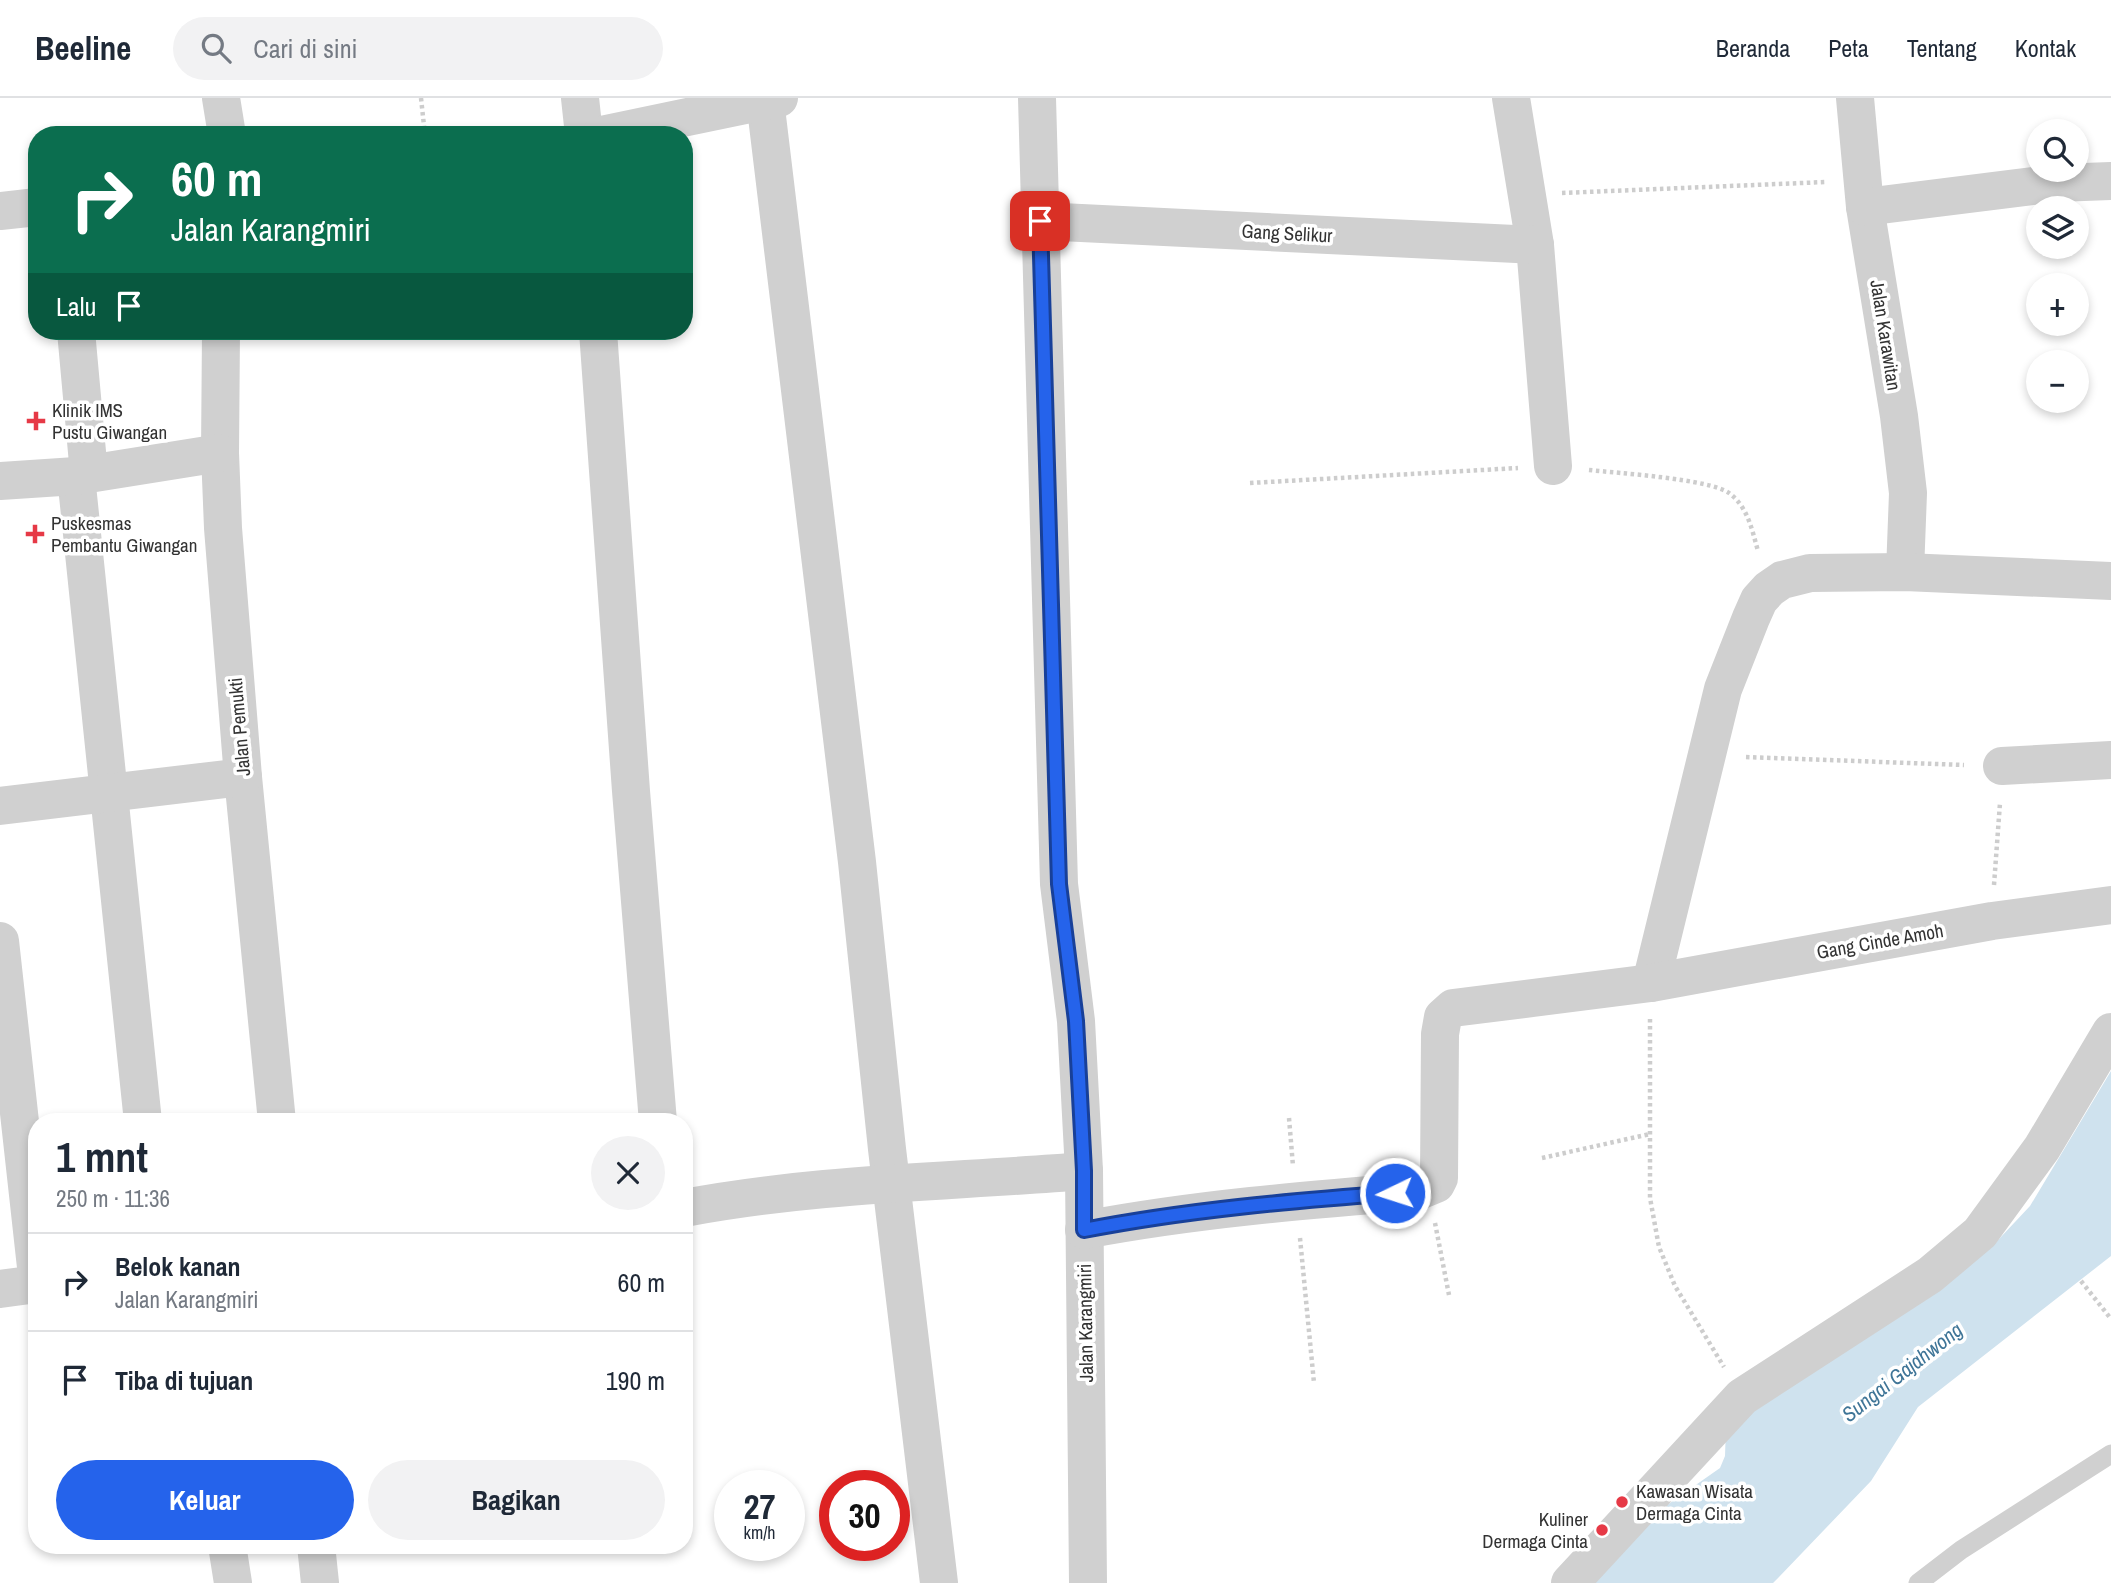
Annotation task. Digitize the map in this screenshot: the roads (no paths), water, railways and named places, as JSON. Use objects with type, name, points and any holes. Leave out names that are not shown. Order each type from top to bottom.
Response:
[{"type":"street","points":[[221,98],[226,126]]},
{"type":"street","points":[[580,98],[583,126]]},
{"type":"street","name":"Jalan Karangmiri","points":[[1037,98],[1059,884],[1076,1021],[1084,1171],[1088,1583]]},
{"type":"street","points":[[1511,98],[1535,245],[1553,466]]},
{"type":"street","name":"Jalan Karawitan","points":[[1855,98],[1864,194],[1899,416],[1908,493],[1905,572]]},
{"type":"street","points":[[644,126],[772,99],[891,1182],[939,1583]]},
{"type":"street","points":[[1864,194],[2111,181]]},
{"type":"street","points":[[0,211],[28,207]]},
{"type":"street","name":"Gang Selikur","points":[[1040,221],[1535,245]]},
{"type":"street","points":[[76,340],[83,475],[109,794],[142,1113]]},
{"type":"street","name":"Jalan Pemukti","points":[[221,340],[220,453],[223,528],[243,777],[275,1113]]},
{"type":"street","points":[[599,340],[657,1113]]},
{"type":"street","points":[[0,481],[83,475],[220,453]]},
{"type":"street","points":[[1651,983],[1723,689],[1755,609],[1769,589],[1782,580],[1810,573],[1905,572],[2111,582]]},
{"type":"street","points":[[2003,766],[2111,760]]},
{"type":"street","points":[[0,806],[243,777]]},
{"type":"street","name":"Gang Cinde Amoh","points":[[1084,1230],[1157,1216],[1296,1200],[1419,1191],[1436,1184],[1439,1178],[1440,1034],[1443,1017],[1453,1007],[1651,983],[1992,921],[2111,905]]},
{"type":"street","points":[[0,940],[28,1194]]},
{"type":"street","points":[[1570,1583],[1742,1397],[1930,1275],[1980,1233],[2042,1148],[2111,1032]]},
{"type":"street","points":[[693,1206],[891,1182],[977,1180],[1084,1171]]},
{"type":"street","points":[[0,1289],[28,1285]]},
{"type":"street","points":[[228,1554],[233,1583]]},
{"type":"street","points":[[318,1554],[320,1583]]},
{"type":"lane","points":[[1918,1583],[1961,1550],[2111,1454]]},
{"type":"water","name":"Sungai Gajahwong","points":[[2111,1071],[2111,1256],[1918,1407],[1871,1481],[1773,1583],[1578,1583],[1650,1517],[1720,1468],[1725,1456],[1726,1427],[1999,1239],[2030,1206]]},
{"type":"place","name":"Klinik IMS Pustu Giwangan","points":[[36,421]]},
{"type":"place","name":"Puskesmas Pembantu Giwangan","points":[[35,534]]},
{"type":"place","name":"Kawasan Wisata Dermaga Cinta","points":[[1622,1502]]},
{"type":"place","name":"Kuliner Dermaga Cinta","points":[[1602,1530]]}]
